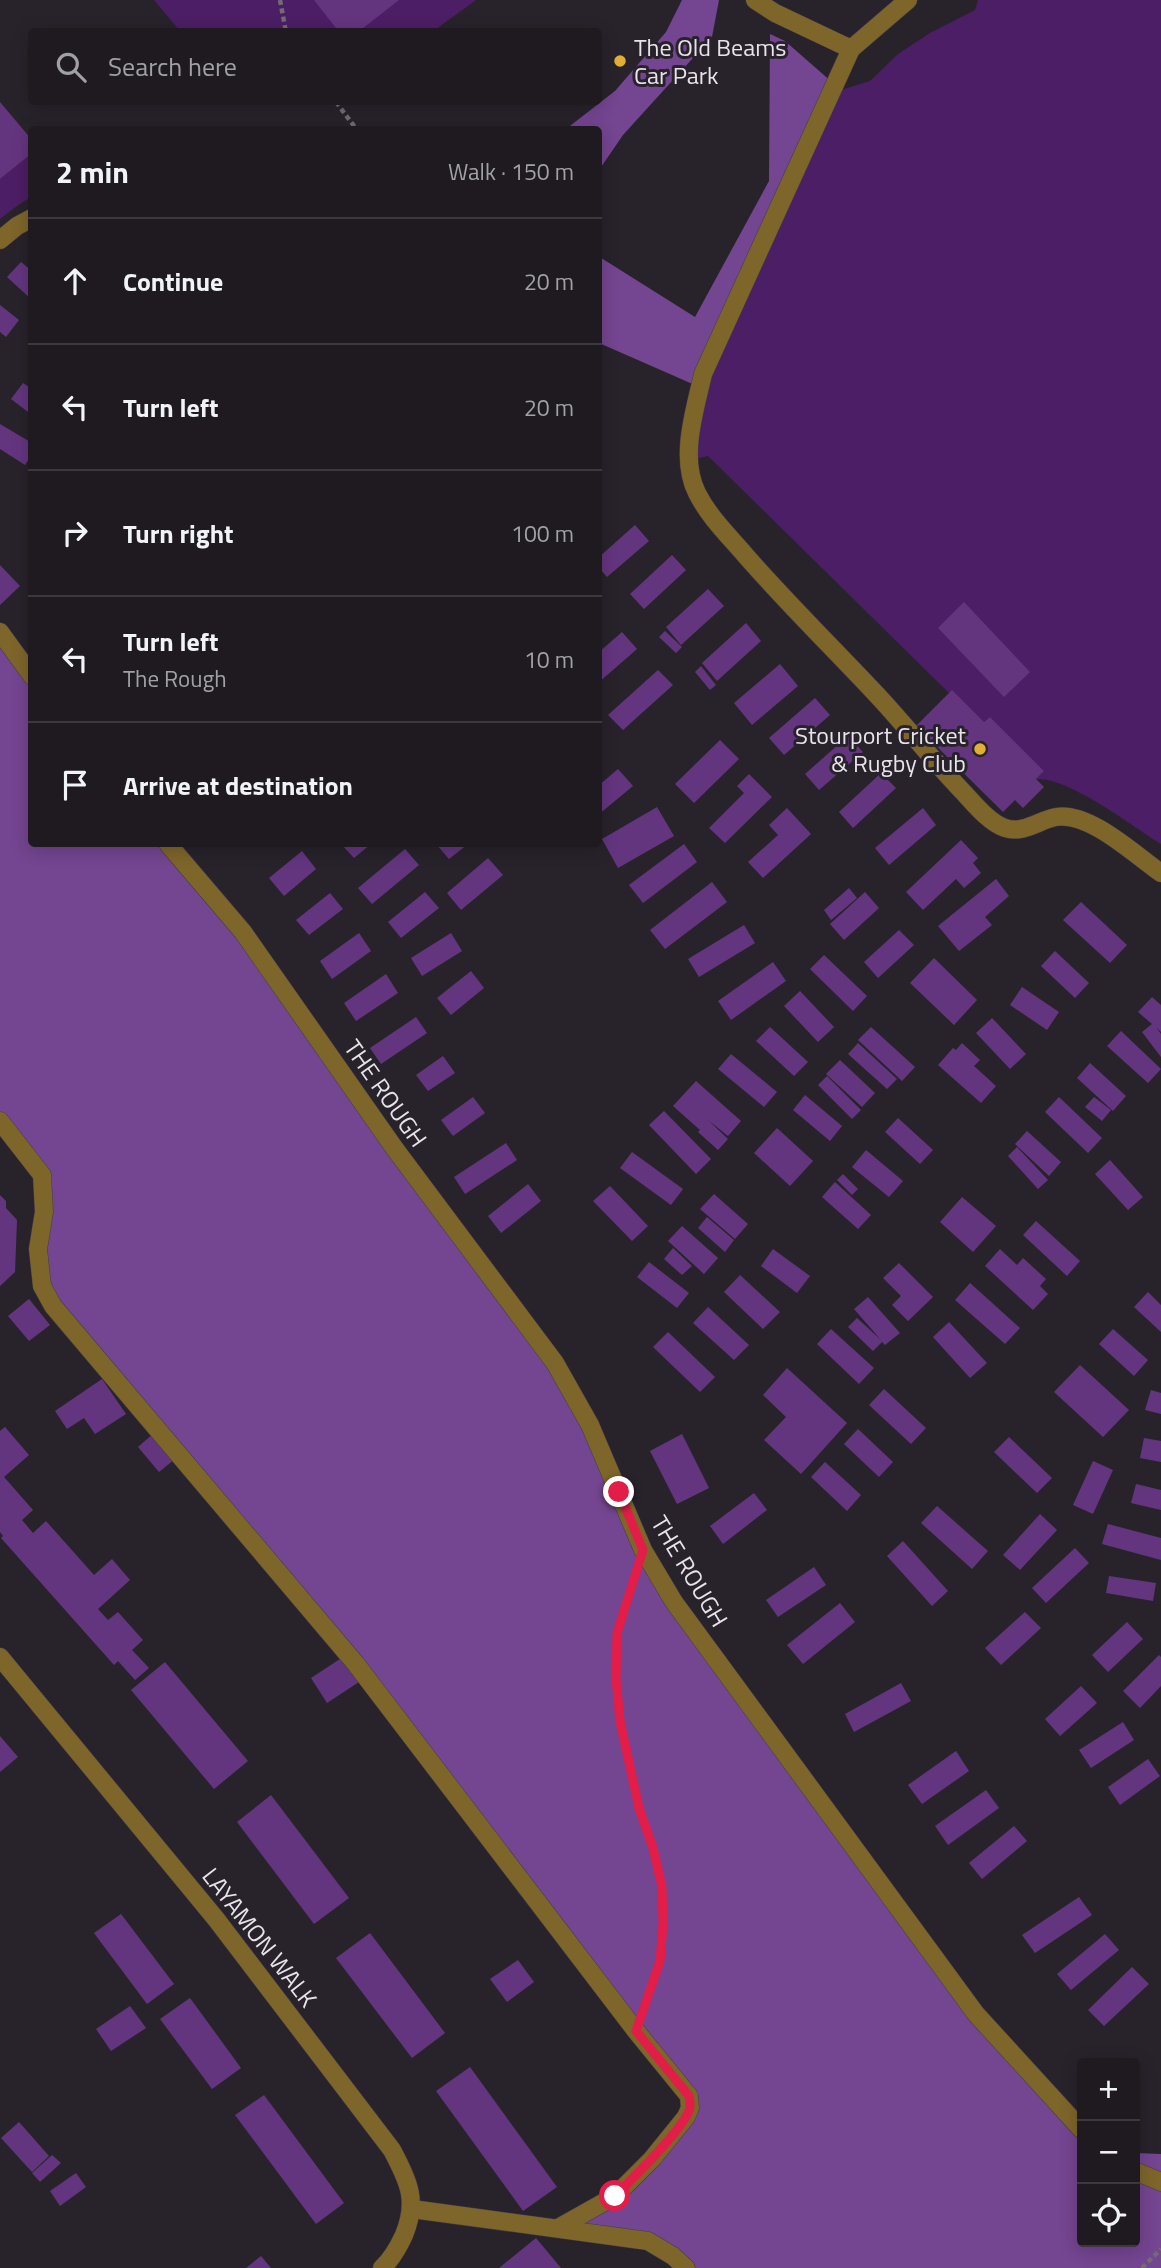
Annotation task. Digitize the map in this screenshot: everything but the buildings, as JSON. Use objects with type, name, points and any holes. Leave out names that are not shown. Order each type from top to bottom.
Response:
[{"type":"street","points":[[755,0],[775,13],[851,49]]},
{"type":"street","points":[[908,0],[851,49],[703,374],[693,418],[688,460],[696,491],[713,518],[779,594],[992,820],[1006,828],[1024,829],[1057,817],[1081,819],[1097,827],[1161,873]]},
{"type":"street","points":[[0,240],[28,220]]},
{"type":"street","points":[[0,632],[28,670]]},
{"type":"street","name":"THE ROUGH","points":[[171,847],[243,932],[396,1149],[555,1363],[590,1425],[643,1550],[674,1602],[976,2014],[1077,2125]]},
{"type":"street","points":[[0,1121],[42,1175],[44,1212],[38,1249],[42,1286],[53,1306],[356,1664],[636,2031],[689,2096],[690,2108],[686,2117],[652,2159],[615,2196],[558,2228]]},
{"type":"street","name":"LAYAMON WALK","points":[[0,1657],[216,1919],[364,2112],[392,2150],[406,2177],[412,2209]]},
{"type":"street","points":[[1140,2173],[1161,2182]]},
{"type":"street","points":[[382,2268],[398,2249],[412,2209],[648,2241],[673,2256],[686,2268]]},
{"type":"path","points":[[280,0],[285,28]]},
{"type":"path","points":[[338,105],[354,126]]},
{"type":"path","points":[[636,2031],[660,1961],[663,1924],[662,1887],[653,1848],[639,1808],[620,1721],[616,1679],[617,1633],[643,1550]]},
{"type":"path","points":[[1142,2268],[1161,2249]]},
{"type":"shaded area","points":[[154,0],[476,0],[438,28],[177,28]]},
{"type":"shaded area","points":[[682,0],[719,0],[712,37],[623,135],[602,166],[602,126],[570,126],[597,105],[602,105],[602,101],[615,91],[666,32]]},
{"type":"shaded area","points":[[978,0],[1161,0],[1161,844],[1082,794],[1050,780],[1036,779],[1044,771],[990,717],[984,722],[952,691],[949,693],[708,456],[688,460],[704,389],[841,90],[870,81],[898,54],[930,33],[975,10]]},
{"type":"shaded area","points":[[770,34],[785,41],[841,90],[704,389],[602,344],[602,259],[695,317],[769,181]]},
{"type":"shaded area","points":[[28,156],[28,199],[0,219],[0,179]]},
{"type":"shaded area","points":[[0,632],[28,672],[28,847],[170,847],[555,1363],[643,1550],[976,2014],[1077,2121],[1077,2247],[1140,2247],[1140,2153],[1161,2154],[1161,2268],[686,2268],[673,2256],[564,2227],[615,2196],[690,2108],[356,1664],[42,1286],[42,1175],[0,1121]]},
{"type":"place","name":"The Old Beams Car Park","points":[[620,61]]},
{"type":"place","name":"Stourport Cricket & Rugby Club","points":[[980,749]]},
{"type":"route","points":[[615,2196],[652,2159],[686,2117],[690,2108],[689,2096],[636,2031],[660,1961],[662,1887],[653,1848],[639,1808],[620,1721],[616,1679],[617,1633],[643,1550],[619,1492]]}]
